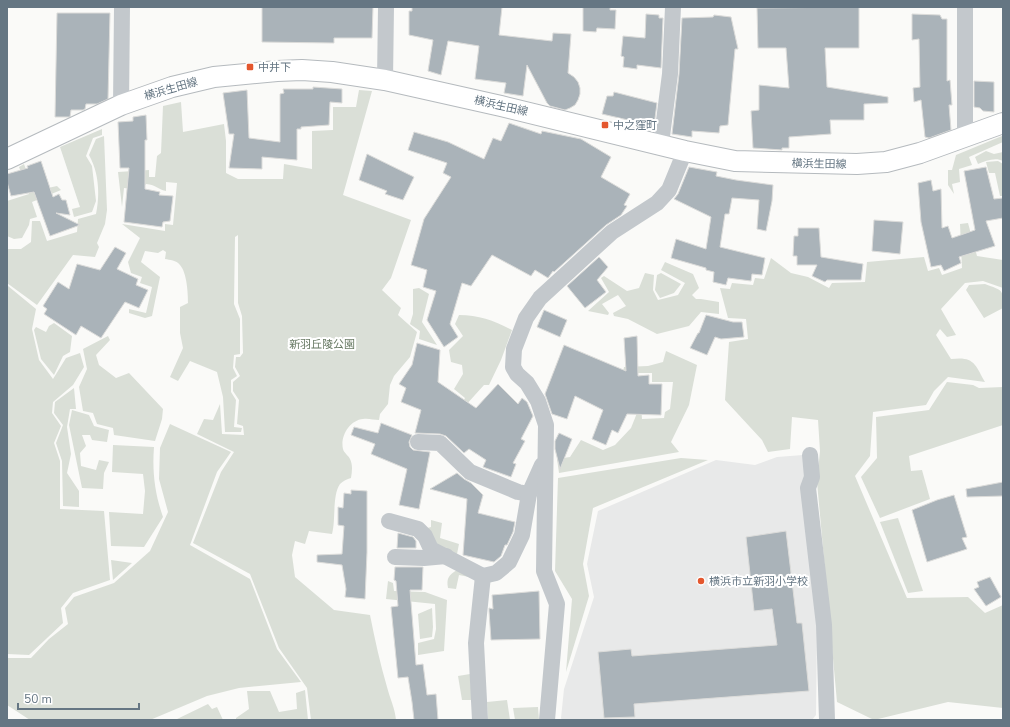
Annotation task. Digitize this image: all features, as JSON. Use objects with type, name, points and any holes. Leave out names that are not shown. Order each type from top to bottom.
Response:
[{"type":"main road","name":"横浜生田線","points":[[7,159],[121,105],[172,87],[214,77],[249,73],[302,70],[332,72],[385,80],[661,144],[685,151],[736,161],[857,164],[886,162],[920,153],[1003,123]]},
{"type":"street","points":[[121,105],[122,7]]},
{"type":"street","points":[[385,80],[386,7]]},
{"type":"street","points":[[661,144],[669,80],[673,7]]},
{"type":"street","points":[[965,7],[965,136]]},
{"type":"street","points":[[547,720],[558,604],[544,571],[546,425],[538,401],[527,383],[517,374],[513,367],[514,349],[526,318],[540,298],[612,232],[657,203],[669,190],[685,151]]},
{"type":"street","points":[[418,442],[440,444],[470,472],[518,492],[529,494]]},
{"type":"street","points":[[810,455],[812,477],[808,488],[824,625],[827,720]]},
{"type":"street","points":[[389,521],[418,529],[425,536],[431,549],[483,576],[496,573],[509,562],[522,535],[529,494],[545,458]]},
{"type":"street","points":[[395,557],[424,558],[446,556]]},
{"type":"street","points":[[480,720],[476,643],[483,576]]},
{"type":"shaded area","name":"横浜市立新羽小学校","points":[[803,455],[817,630],[816,715],[812,720],[562,720],[564,689],[594,597],[587,564],[598,511],[716,460],[755,465],[777,457]]},
{"type":"green space","name":"新羽丘陵公園","points":[[359,90],[372,91],[343,195],[411,220],[391,278],[382,290],[401,308],[398,315],[417,332],[410,357],[394,376],[390,385],[388,404],[380,414],[379,420],[358,420],[350,426],[345,434],[342,444],[344,452],[351,461],[352,473],[351,478],[340,484],[336,494],[332,534],[309,531],[305,544],[295,541],[292,555],[295,577],[334,610],[370,615],[396,720],[311,720],[307,688],[279,648],[250,574],[193,543],[221,472],[234,452],[197,434],[204,419],[213,420],[220,404],[222,434],[244,435],[243,426],[237,424],[239,400],[233,391],[233,382],[240,376],[235,367],[236,357],[240,357],[243,353],[242,316],[238,303],[238,235],[235,237],[234,304],[240,319],[240,354],[234,355],[233,368],[237,376],[231,380],[231,392],[236,400],[234,427],[242,428],[241,432],[225,432],[223,397],[217,372],[190,361],[178,381],[170,377],[183,348],[180,333],[180,307],[188,303],[188,294],[186,278],[180,265],[173,260],[165,259],[166,252],[163,250],[158,253],[145,251],[141,262],[160,277],[152,316],[145,318],[129,313],[129,309],[146,313],[152,287],[140,283],[142,277],[131,273],[128,262],[140,238],[122,224],[165,231],[165,224],[173,225],[177,183],[166,182],[166,191],[146,184],[141,190],[124,188],[122,207],[118,172],[149,170],[149,177],[155,177],[157,156],[161,153],[163,106],[181,102],[183,132],[224,124],[226,141],[226,173],[238,179],[283,179],[284,164],[312,169],[312,131],[333,130],[333,107],[356,107]]},
{"type":"green space","points":[[102,129],[102,135],[93,138],[86,156],[92,166],[96,201],[92,212],[74,217],[72,209],[80,207],[60,147]]},
{"type":"green space","points":[[104,136],[107,210],[105,224],[97,243],[99,247],[95,257],[73,255],[37,305],[7,283],[7,249],[21,249],[31,242],[32,221],[40,221],[47,241],[77,232],[78,219],[96,214],[98,184],[95,169],[89,155],[96,139]]},
{"type":"green space","points":[[1002,136],[1003,142],[969,157],[972,165],[959,169],[960,182],[952,184],[954,194],[948,185],[948,170],[952,170],[956,155]]},
{"type":"green space","points":[[986,151],[994,154],[1003,152],[1003,161],[994,159],[978,164],[975,157]]},
{"type":"green space","points":[[998,161],[1003,164],[1003,196],[1000,196],[995,173],[989,173],[986,162]]},
{"type":"green space","points":[[24,164],[31,184],[48,188],[57,186],[61,190],[32,202],[37,217],[30,219],[29,225],[22,238],[14,239],[7,236],[7,201],[29,194],[19,167]]},
{"type":"green space","points":[[968,223],[977,256],[1003,260],[1003,288],[983,281],[965,283],[941,309],[956,335],[947,337],[940,329],[936,335],[951,359],[959,358],[969,360],[979,370],[985,382],[948,377],[934,391],[926,405],[873,412],[870,456],[855,476],[907,598],[968,597],[985,613],[1003,605],[1003,708],[948,702],[874,720],[837,702],[817,482],[820,451],[818,420],[792,417],[790,449],[768,452],[762,440],[725,400],[729,342],[748,339],[746,319],[728,318],[720,288],[730,289],[732,283],[753,285],[755,278],[764,279],[771,258],[791,273],[808,277],[829,288],[832,283],[865,282],[867,262],[924,257],[928,271],[939,268],[942,275],[962,268],[960,224]]},
{"type":"green space","points":[[665,262],[693,274],[699,288],[692,295],[696,299],[719,302],[719,314],[701,312],[689,326],[657,334],[628,319],[614,316],[613,313],[626,306],[618,295],[602,304],[609,313],[608,315],[588,311],[609,292],[601,278],[604,276],[627,291],[639,288],[645,273],[654,275],[653,290],[658,300],[678,295],[685,283],[661,270]]},
{"type":"green space","points":[[661,273],[681,284],[674,293],[660,298],[655,290],[657,275]]},
{"type":"green space","points":[[985,284],[1001,291],[1003,297],[1003,308],[984,318],[966,290],[969,285]]},
{"type":"green space","points":[[8,286],[36,309],[32,329],[39,360],[53,379],[66,358],[80,353],[84,367],[73,385],[53,402],[52,413],[61,426],[54,443],[60,461],[60,509],[104,511],[110,580],[73,593],[61,608],[63,623],[29,655],[7,654]]},
{"type":"green space","points":[[419,288],[429,294],[422,322],[437,345],[419,339],[420,331],[410,324],[413,314],[413,289]]},
{"type":"green space","points":[[459,315],[487,319],[512,330],[501,360],[489,385],[484,385],[456,416],[465,398],[454,389],[463,374],[462,365],[451,362],[449,350],[463,336],[455,324]]},
{"type":"green space","points":[[54,323],[72,336],[70,352],[63,356],[54,375],[41,359],[34,330],[36,327],[46,332],[49,326]]},
{"type":"green space","points":[[108,336],[110,340],[96,355],[99,365],[116,378],[129,373],[163,409],[162,419],[155,441],[114,435],[113,428],[97,424],[93,413],[83,411],[79,387],[87,369],[83,349]]},
{"type":"green space","points":[[666,351],[697,365],[689,405],[671,442],[679,452],[559,473],[557,459],[570,457],[581,440],[603,450],[615,445],[631,428],[641,403],[642,419],[664,418],[665,412],[670,409],[673,382],[652,382],[652,373],[623,373],[624,367],[648,366],[663,362]]},
{"type":"green space","points":[[947,382],[973,385],[979,388],[1003,387],[1003,425],[909,456],[911,471],[922,470],[930,499],[880,518],[861,477],[877,458],[876,417],[929,410]]},
{"type":"green space","points":[[74,388],[76,409],[70,409],[67,427],[71,454],[67,473],[79,491],[79,507],[63,506],[62,461],[56,443],[63,425],[54,413],[55,402]]},
{"type":"green space","points":[[72,410],[89,415],[94,426],[109,430],[107,442],[92,440],[90,435],[82,435],[86,446],[80,453],[81,466],[96,470],[99,460],[109,462],[104,473],[103,489],[82,488],[69,425]]},
{"type":"green space","points":[[170,424],[231,452],[217,472],[190,545],[250,579],[277,649],[301,682],[239,688],[207,696],[150,720],[30,720],[7,705],[7,658],[31,658],[49,639],[68,624],[65,608],[74,597],[114,583],[150,551],[168,512],[159,479],[160,448]]},
{"type":"green space","points":[[113,445],[154,447],[153,465],[155,483],[163,517],[144,547],[111,546],[109,512],[143,514],[145,491],[143,474],[112,472]]},
{"type":"green space","points":[[681,458],[708,460],[593,508],[583,564],[589,596],[566,672],[572,599],[555,571],[558,478]]},
{"type":"green space","points":[[898,518],[923,591],[908,593],[880,522]]},
{"type":"green space","points":[[431,520],[442,523],[440,538],[459,544],[457,554],[434,547],[424,529],[431,527]]},
{"type":"green space","points":[[111,560],[132,563],[113,580]]},
{"type":"green space","points":[[457,570],[474,578],[459,575],[456,589],[448,588],[447,582],[449,577]]},
{"type":"green space","points":[[388,581],[393,583],[394,591],[425,592],[447,600],[444,651],[418,655],[418,643],[434,639],[436,629],[435,604],[386,599]]},
{"type":"green space","points":[[432,608],[432,637],[420,639],[418,614]]},
{"type":"green space","points":[[470,674],[472,700],[462,700],[458,676]]},
{"type":"green space","points":[[305,690],[308,720],[236,720],[236,718],[249,709],[247,691],[270,691],[279,712],[297,709],[296,693]]},
{"type":"green space","points":[[507,700],[510,720],[488,720],[487,702]]},
{"type":"green space","points":[[208,704],[212,709],[217,707],[223,720],[175,720]]},
{"type":"green space","points":[[538,707],[539,720],[515,720],[513,708]]},
{"type":"building","points":[[262,7],[373,7],[372,38],[334,38],[334,43],[262,42]]},
{"type":"building","points":[[412,7],[502,7],[499,35],[552,41],[553,33],[571,34],[568,73],[578,82],[580,94],[578,100],[575,105],[565,110],[550,106],[527,65],[523,96],[504,93],[506,83],[475,79],[479,46],[448,41],[441,75],[428,71],[433,40],[409,35],[409,11],[412,11]]},
{"type":"building","points":[[583,7],[610,7],[610,10],[616,10],[615,29],[597,28],[596,32],[583,31]]},
{"type":"building","points":[[859,7],[859,48],[825,48],[827,87],[888,97],[888,103],[864,104],[864,120],[830,120],[831,134],[789,137],[789,148],[782,148],[782,150],[753,148],[751,111],[759,110],[759,85],[789,88],[786,48],[758,48],[757,8]]},
{"type":"building","points":[[57,13],[110,13],[108,99],[97,104],[86,104],[85,109],[83,110],[71,110],[70,117],[55,117]]},
{"type":"building","points":[[646,14],[659,15],[659,18],[663,18],[661,68],[637,65],[637,69],[623,67],[624,57],[621,56],[623,36],[645,38]]},
{"type":"building","points":[[912,14],[940,15],[942,19],[947,19],[947,81],[950,80],[952,105],[949,105],[951,130],[929,138],[925,137],[921,100],[914,102],[913,88],[920,87],[919,39],[912,40]]},
{"type":"building","points":[[714,15],[731,17],[738,49],[735,49],[728,125],[720,126],[719,133],[692,131],[692,137],[672,134],[679,74],[682,18],[713,17]]},
{"type":"building","points":[[974,81],[994,82],[994,112],[983,111],[980,108],[974,107]]},
{"type":"building","points":[[313,87],[342,89],[342,103],[330,102],[329,125],[301,127],[301,129],[297,129],[297,160],[262,157],[262,169],[229,168],[234,134],[229,134],[223,93],[247,90],[249,138],[280,142],[280,94],[284,93],[283,89],[313,89]]},
{"type":"building","points":[[614,92],[657,103],[654,126],[602,114],[607,96],[613,96]]},
{"type":"building","points":[[146,115],[147,140],[145,140],[145,189],[160,192],[159,195],[173,196],[170,221],[163,222],[162,227],[124,222],[129,168],[120,168],[118,122],[133,121],[133,117]]},
{"type":"building","points":[[509,123],[541,134],[542,131],[581,139],[611,157],[601,177],[630,194],[624,205],[627,206],[621,215],[606,225],[554,272],[553,271],[548,278],[535,270],[531,276],[492,255],[471,286],[462,283],[450,324],[458,337],[444,347],[427,320],[436,291],[423,287],[427,270],[411,265],[424,219],[451,177],[443,173],[447,163],[408,150],[414,132],[448,142],[484,159],[493,138],[501,141]]},
{"type":"building","points":[[367,154],[414,177],[403,200],[385,194],[387,191],[359,180]]},
{"type":"building","points":[[41,161],[53,197],[59,194],[62,200],[66,200],[70,215],[56,213],[80,225],[50,236],[34,192],[11,196],[7,182],[7,174],[28,168],[27,166]]},
{"type":"building","points":[[689,167],[717,172],[716,176],[773,185],[772,201],[766,231],[757,229],[759,200],[732,198],[729,214],[725,214],[720,247],[765,258],[762,275],[752,274],[751,281],[728,278],[726,285],[713,282],[714,272],[706,270],[706,268],[671,258],[676,239],[706,249],[711,217],[674,199],[678,194]]},
{"type":"building","points":[[986,167],[994,199],[1003,198],[1003,218],[986,221],[995,246],[959,257],[961,263],[944,271],[941,265],[931,267],[921,222],[918,183],[931,180],[933,191],[941,189],[942,228],[948,226],[952,238],[975,230],[964,171]]},
{"type":"building","points":[[874,220],[903,222],[900,254],[872,251]]},
{"type":"building","points":[[798,228],[819,228],[821,257],[863,264],[861,280],[827,280],[825,282],[812,276],[817,265],[797,265],[797,256],[793,256],[794,236],[798,236]]},
{"type":"building","points":[[115,247],[126,253],[117,269],[138,279],[136,285],[148,290],[139,308],[125,302],[101,338],[81,326],[76,335],[44,314],[47,309],[43,306],[58,282],[69,289],[77,264],[100,270]]},
{"type":"building","points":[[599,257],[608,267],[597,280],[606,292],[585,308],[567,286]]},
{"type":"building","points":[[544,310],[567,320],[560,337],[537,327]]},
{"type":"building","points":[[706,315],[733,322],[742,322],[744,337],[721,339],[715,337],[707,355],[690,348],[699,333]]},
{"type":"building","points":[[637,336],[638,376],[649,375],[649,384],[662,384],[661,415],[627,414],[618,433],[612,430],[606,445],[592,439],[603,410],[575,396],[567,419],[552,414],[545,394],[564,345],[626,371],[624,338]]},
{"type":"building","points":[[417,343],[440,350],[438,382],[476,408],[498,384],[518,404],[522,398],[527,402],[533,416],[521,439],[525,441],[513,463],[516,464],[511,477],[483,467],[486,460],[469,449],[464,453],[446,436],[440,434],[415,433],[421,410],[401,402],[406,388],[399,384],[412,365]]},
{"type":"building","points":[[381,423],[412,435],[409,442],[410,447],[413,450],[430,452],[419,509],[399,505],[407,469],[371,454],[375,444],[351,435],[354,427],[378,433]]},
{"type":"building","points":[[559,433],[572,439],[560,469],[555,449],[555,441]]},
{"type":"building","points":[[457,473],[471,483],[483,495],[478,513],[515,522],[513,532],[507,545],[505,545],[501,556],[494,562],[463,555],[467,499],[430,489]]},
{"type":"building","points":[[1003,482],[1003,496],[967,497],[966,489]]},
{"type":"building","points":[[351,490],[367,491],[365,599],[345,597],[346,589],[342,565],[317,562],[317,555],[342,554],[344,526],[338,525],[338,507],[343,508],[344,493],[351,494]]},
{"type":"building","points":[[954,495],[967,537],[962,538],[967,549],[927,562],[912,510]]},
{"type":"building","points":[[786,531],[797,623],[802,623],[809,691],[634,704],[635,717],[604,718],[598,652],[631,649],[632,656],[777,645],[772,609],[754,611],[746,537]]},
{"type":"building","points":[[398,533],[413,537],[416,541],[416,548],[397,548]]},
{"type":"building","points":[[395,567],[423,567],[422,590],[410,590],[416,665],[423,664],[427,695],[436,694],[438,720],[414,720],[408,677],[398,678],[391,607],[398,606],[396,581],[394,580]]},
{"type":"building","points":[[990,577],[1001,597],[986,606],[974,589],[979,587],[977,582]]},
{"type":"building","points":[[539,591],[540,639],[491,640],[489,608],[493,609],[492,595]]},
{"type":"place","name":"中井下","points":[[250,67]]},
{"type":"place","name":"中之窪町","points":[[605,125]]},
{"type":"place","name":"横浜市立新羽小学校","points":[[701,581]]}]
